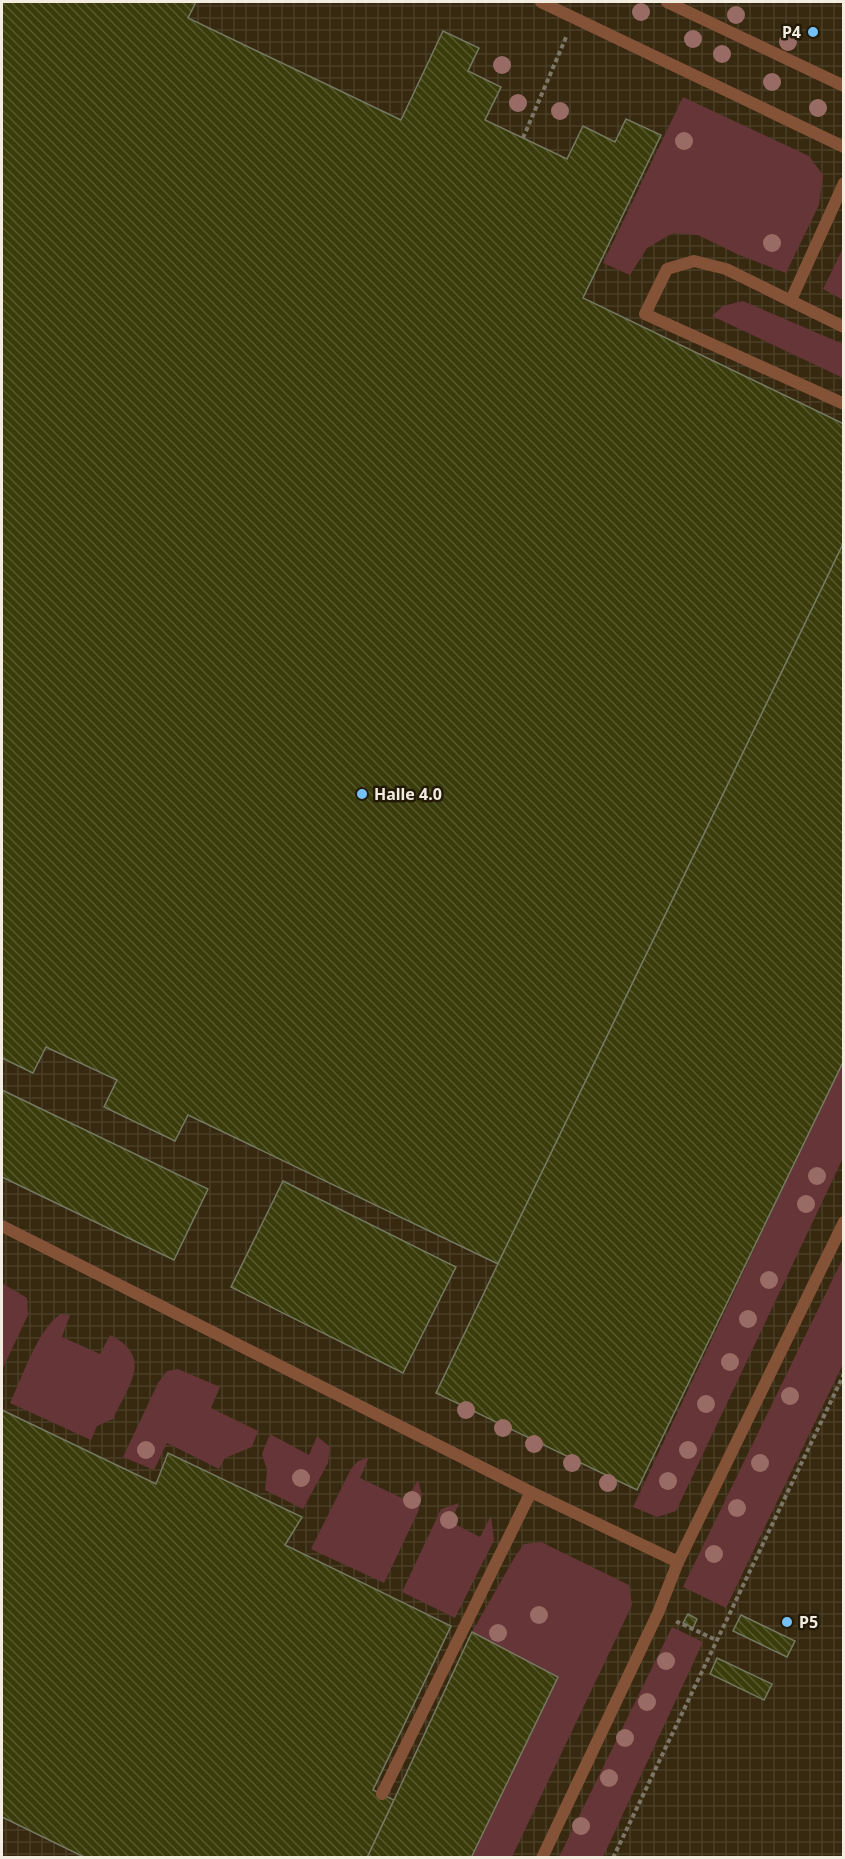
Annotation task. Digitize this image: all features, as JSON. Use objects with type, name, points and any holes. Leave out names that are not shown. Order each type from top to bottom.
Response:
[{"type":"lane","points":[[541,2],[843,147]]},
{"type":"lane","points":[[667,2],[843,86]]},
{"type":"lane","points":[[791,300],[843,183]]},
{"type":"lane","points":[[843,327],[726,269],[694,261],[667,269],[645,314],[843,404]]},
{"type":"lane","points":[[542,1857],[658,1613],[678,1562],[843,1222]]},
{"type":"lane","points":[[2,1226],[531,1492],[678,1562]]},
{"type":"lane","points":[[382,1794],[531,1492]]},
{"type":"path","points":[[523,138],[574,17]]},
{"type":"path","points":[[613,1857],[843,1374]]},
{"type":"path","points":[[697,1631],[716,1640]]},
{"type":"shaded area","points":[[2,2],[843,2],[843,1857],[2,1857]]},
{"type":"shaded area","points":[[683,97],[809,156],[823,175],[819,205],[786,273],[739,255],[698,235],[673,233],[647,248],[630,275],[603,263]]},
{"type":"shaded area","points":[[843,248],[844,300],[823,289]]},
{"type":"shaded area","points":[[743,301],[843,344],[843,378],[712,316],[723,306]]},
{"type":"shaded area","points":[[843,1060],[843,1158],[676,1511],[657,1517],[633,1507]]},
{"type":"shaded area","points":[[843,1258],[843,1364],[726,1608],[683,1587]]},
{"type":"shaded area","points":[[2,1283],[27,1298],[28,1315],[2,1370]]},
{"type":"shaded area","points":[[61,1314],[70,1315],[62,1337],[100,1354],[110,1335],[123,1344],[135,1362],[131,1383],[113,1419],[97,1426],[91,1440],[10,1403],[38,1342],[45,1330]]},
{"type":"shaded area","points":[[178,1369],[220,1387],[211,1408],[258,1431],[252,1447],[225,1458],[219,1469],[167,1443],[154,1470],[123,1457],[158,1383],[167,1371]]},
{"type":"shaded area","points":[[270,1434],[309,1455],[317,1436],[330,1447],[328,1463],[303,1509],[265,1490],[267,1470],[262,1454]]},
{"type":"shaded area","points":[[369,1457],[360,1478],[406,1500],[418,1480],[422,1495],[418,1512],[384,1583],[311,1549],[351,1469],[358,1461]]},
{"type":"shaded area","points":[[459,1503],[451,1522],[480,1537],[491,1516],[494,1540],[455,1618],[402,1592],[441,1509]]},
{"type":"shaded area","points":[[541,1542],[629,1585],[632,1605],[512,1857],[471,1858],[558,1677],[472,1632],[524,1544]]},
{"type":"shaded area","points":[[672,1627],[703,1642],[603,1857],[559,1857]]},
{"type":"building","name":"Halle 4.0","points":[[2,2],[196,2],[188,18],[401,120],[443,31],[479,48],[468,71],[501,87],[485,120],[567,159],[583,126],[615,142],[626,119],[661,135],[583,298],[844,424],[844,542],[498,1264],[188,1115],[175,1141],[104,1107],[117,1080],[46,1047],[33,1073],[2,1058]]},
{"type":"building","points":[[844,542],[844,1060],[637,1490],[436,1393]]},
{"type":"building","points":[[2,1090],[208,1189],[174,1260],[2,1177]]},
{"type":"building","points":[[283,1181],[456,1267],[403,1373],[231,1287]]},
{"type":"building","points":[[2,1410],[156,1484],[168,1453],[302,1517],[285,1545],[451,1626],[373,1790],[394,1800],[367,1858],[86,1858],[2,1817]]},
{"type":"building","points":[[688,1614],[697,1619],[693,1628],[683,1623]]},
{"type":"building","points":[[741,1615],[795,1641],[787,1657],[733,1631]]},
{"type":"building","points":[[472,1632],[558,1677],[471,1858],[367,1858]]},
{"type":"building","points":[[717,1658],[772,1684],[764,1700],[710,1674]]},
{"type":"place","name":"P4","points":[[813,32]]},
{"type":"place","name":"Halle 4.0","points":[[362,794]]},
{"type":"place","name":"P5","points":[[787,1622]]}]
